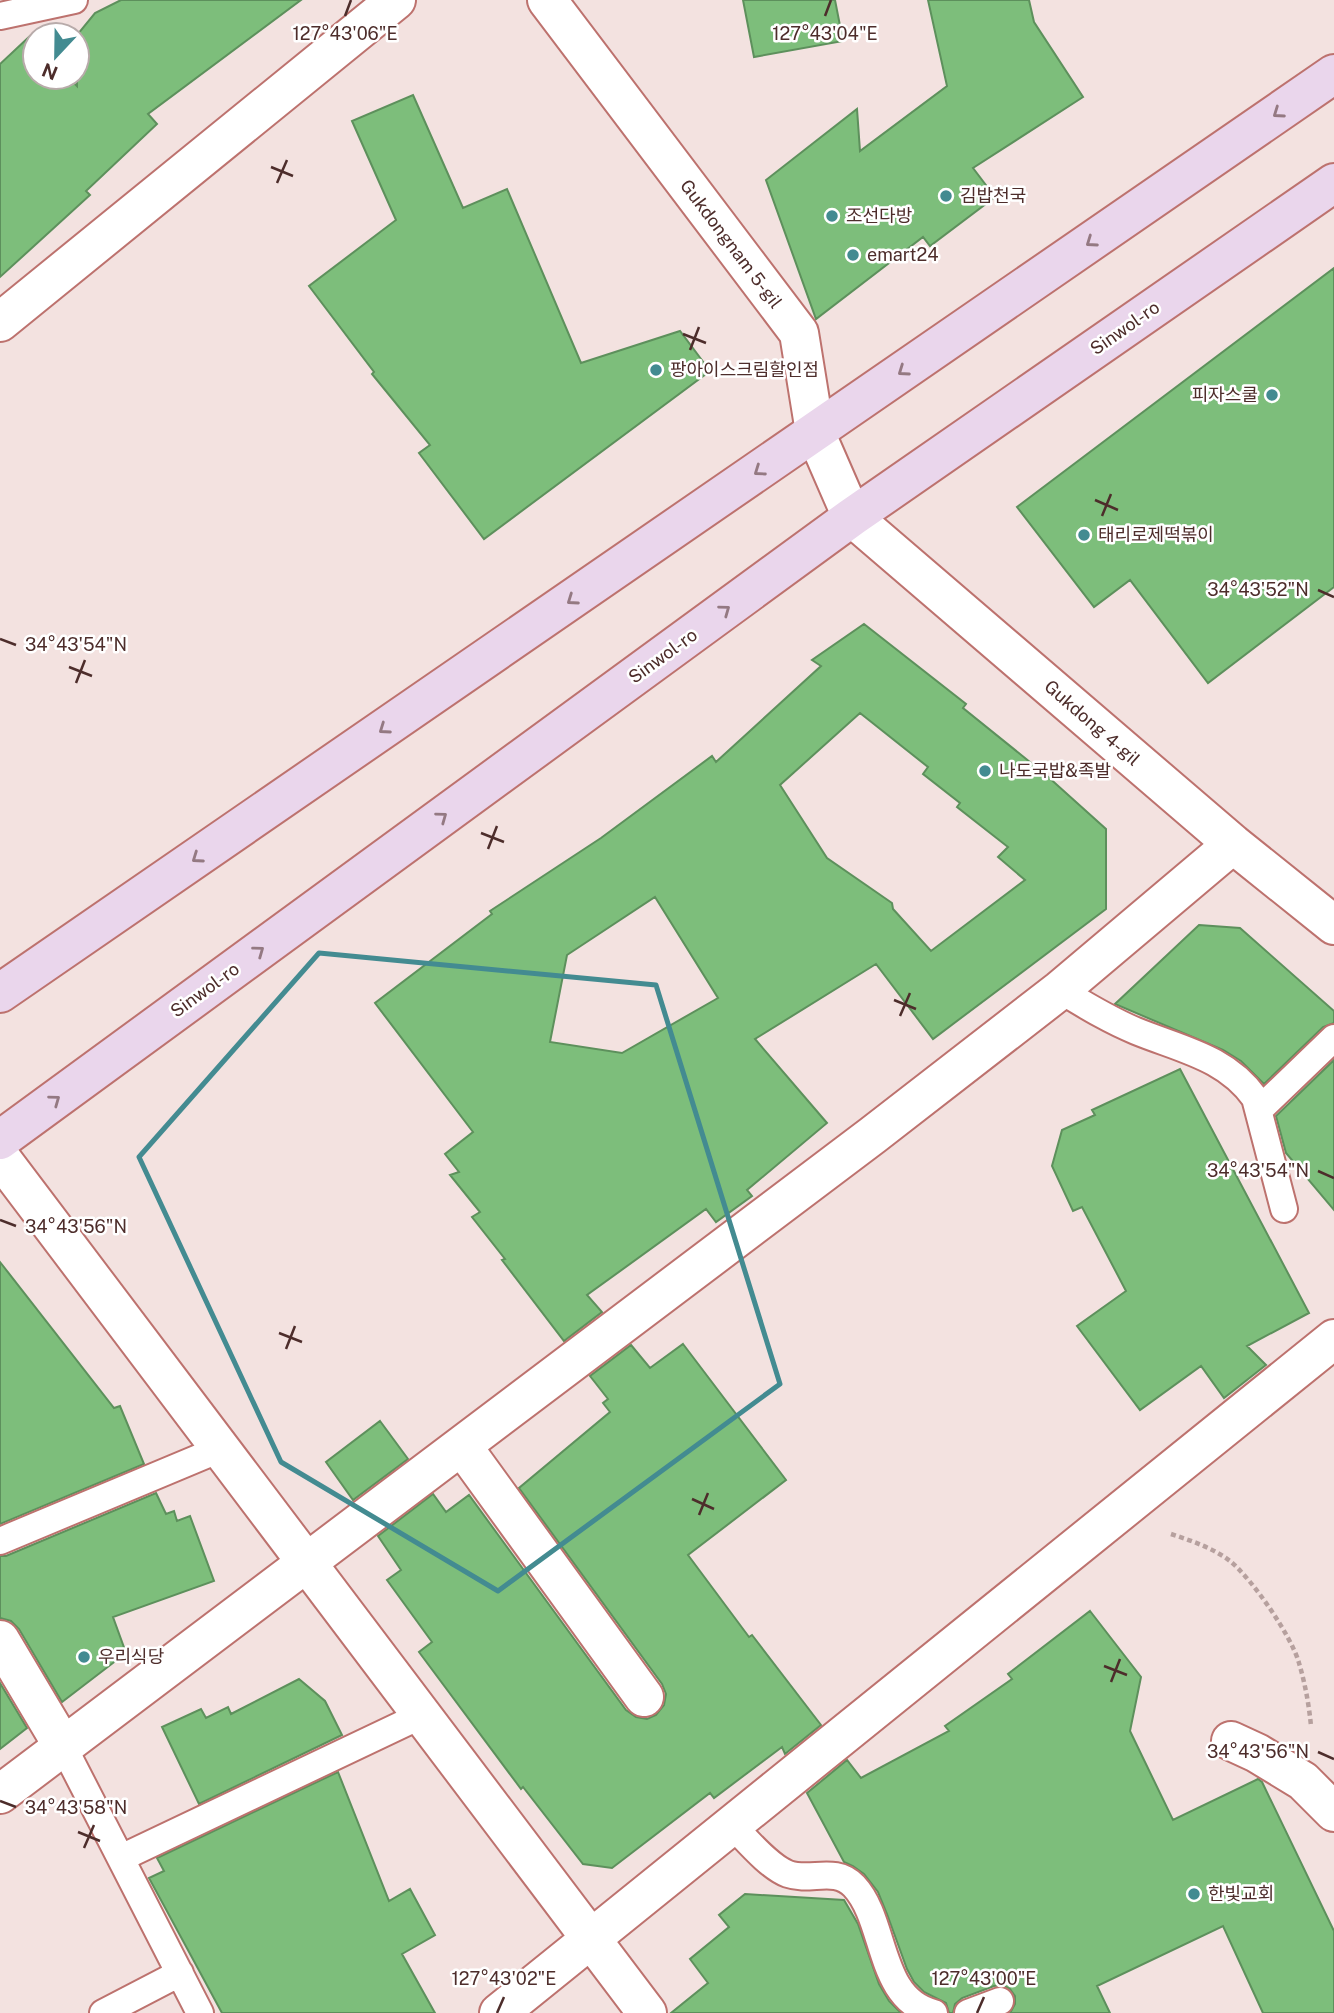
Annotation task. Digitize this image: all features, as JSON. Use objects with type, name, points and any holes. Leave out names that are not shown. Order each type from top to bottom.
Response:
[{"type":"street","points":[[0,322],[396,0]]},
{"type":"street","name":"Gukdongnam 5-gil","points":[[547,0],[799,333],[815,432],[852,517]]},
{"type":"street","points":[[0,993],[1334,74]]},
{"type":"street","name":"Sinwol-ro","points":[[0,1140],[852,517],[1334,183]]},
{"type":"street","name":"Gukdong 4-gil","points":[[852,517],[1233,844],[1334,925]]},
{"type":"street","points":[[0,1794],[873,1135],[1060,990],[1233,844]]},
{"type":"street","points":[[0,1157],[647,2013]]},
{"type":"street","points":[[499,2013],[1334,1339]]},
{"type":"street","points":[[462,1446],[644,1698]]},
{"type":"street","points":[[0,1640],[63,1746]]},
{"type":"street","points":[[1231,1741],[1296,1776],[1334,1812]]},
{"type":"lane","points":[[0,16],[74,0]]},
{"type":"lane","points":[[1060,990],[1104,1017],[1206,1057],[1245,1083],[1259,1110],[1284,1209]]},
{"type":"lane","points":[[1259,1110],[1334,1038]]},
{"type":"lane","points":[[0,1541],[220,1449]]},
{"type":"lane","points":[[121,1858],[422,1715]]},
{"type":"lane","points":[[63,1746],[200,2013]]},
{"type":"lane","points":[[732,1825],[783,1872],[799,1876],[831,1874],[856,1888],[866,1905],[893,1978],[902,1994],[926,2011],[934,2013]]},
{"type":"lane","points":[[103,2013],[180,1973]]},
{"type":"lane","points":[[968,2013],[1000,2001]]},
{"type":"path","points":[[1114,1517],[1167,1532],[1216,1552],[1240,1570],[1262,1599],[1286,1635],[1299,1662],[1310,1710],[1311,1738],[1296,1776]]},
{"type":"highlighted area","points":[[319,953],[656,985],[780,1384],[498,1591],[281,1462],[139,1157]]},
{"type":"building","points":[[121,0],[301,0],[148,114],[157,124],[86,191],[90,195],[0,277],[0,64],[21,44],[21,91],[91,91],[91,21],[88,21],[95,13]]},
{"type":"building","points":[[743,0],[835,0],[843,41],[754,57]]},
{"type":"building","points":[[928,0],[1029,0],[1034,22],[1083,97],[973,168],[995,197],[930,246],[923,237],[816,319],[766,180],[857,109],[860,151],[947,86]]},
{"type":"building","points":[[413,95],[463,208],[507,189],[581,363],[680,331],[710,371],[484,539],[419,453],[430,445],[372,374],[374,372],[309,286],[396,220],[352,121]]},
{"type":"building","points":[[1334,268],[1334,587],[1208,683],[1130,580],[1094,607],[1017,507]]},
{"type":"building","points":[[864,624],[966,704],[963,708],[1046,775],[1106,829],[1106,909],[933,1039],[876,964],[755,1039],[827,1123],[747,1190],[752,1196],[716,1222],[706,1209],[587,1295],[602,1312],[564,1341],[472,1217],[480,1212],[450,1175],[459,1172],[445,1154],[473,1132],[375,1003],[492,914],[490,911],[601,838],[712,756],[716,762],[821,666],[812,660]],"holes":[[[860,713],[928,767],[923,774],[960,803],[957,807],[1008,847],[998,857],[1025,880],[931,951],[893,909],[892,903],[827,858],[780,785]],[[655,897],[718,998],[622,1053],[550,1042],[567,955]]]},
{"type":"building","points":[[1199,925],[1240,928],[1334,1011],[1334,1023],[1323,1027],[1264,1084],[1241,1061],[1223,1050],[1115,1004]]},
{"type":"building","points":[[1334,1060],[1334,1210],[1286,1153],[1276,1116]]},
{"type":"building","points":[[1180,1069],[1309,1313],[1247,1346],[1266,1365],[1224,1398],[1201,1366],[1140,1410],[1077,1326],[1126,1291],[1082,1207],[1073,1211],[1052,1166],[1062,1130],[1095,1115],[1092,1110]]},
{"type":"building","points":[[0,1262],[114,1408],[120,1406],[144,1464],[0,1524]]},
{"type":"building","points":[[683,1344],[786,1480],[688,1555],[749,1637],[752,1635],[821,1725],[785,1754],[782,1747],[714,1798],[710,1793],[612,1868],[583,1864],[523,1787],[521,1789],[419,1652],[432,1642],[387,1580],[401,1570],[378,1536],[433,1494],[446,1512],[469,1495],[626,1710],[636,1717],[647,1719],[656,1715],[664,1705],[666,1694],[662,1684],[519,1488],[610,1412],[603,1403],[608,1399],[590,1376],[631,1345],[650,1368]]},
{"type":"building","points":[[380,1421],[408,1459],[353,1500],[326,1462]]},
{"type":"building","points":[[156,1493],[166,1514],[174,1511],[177,1521],[190,1516],[214,1581],[113,1617],[126,1653],[62,1702],[19,1629],[11,1621],[0,1618],[0,1556],[6,1556]]},
{"type":"building","points":[[1090,1611],[1141,1677],[1130,1731],[1173,1820],[1258,1779],[1262,1782],[1334,1931],[1334,2013],[1263,2013],[1223,1926],[1097,1986],[1110,2013],[1010,2013],[1015,2004],[1015,1996],[1010,1989],[1002,1985],[962,1998],[955,2004],[953,2013],[949,2013],[946,2003],[924,1992],[914,1982],[878,1892],[864,1874],[844,1862],[807,1793],[847,1760],[861,1778],[949,1731],[945,1726],[1012,1679],[1008,1674]]},
{"type":"building","points":[[299,1679],[325,1701],[342,1735],[199,1804],[162,1727],[201,1709],[206,1718],[228,1707],[231,1714]]},
{"type":"building","points":[[0,1683],[27,1728],[0,1749]]},
{"type":"building","points":[[338,1772],[389,1901],[410,1889],[435,1935],[402,1954],[435,2013],[222,2013],[149,1878],[164,1871],[157,1858]]},
{"type":"building","points":[[745,1894],[844,1900],[858,1924],[879,1984],[889,2001],[901,2013],[671,2013],[708,1983],[690,1959],[729,1927],[719,1915]]},
{"type":"place","name":"김밥천국","points":[[946,196]]},
{"type":"place","name":"조선다방","points":[[832,216]]},
{"type":"place","name":"emart24","points":[[853,255]]},
{"type":"place","name":"팡아이스크림할인점","points":[[656,370]]},
{"type":"place","name":"피자스쿨","points":[[1272,395]]},
{"type":"place","name":"태리로제떡볶이","points":[[1084,535]]},
{"type":"place","name":"나도국밥&족발","points":[[985,771]]},
{"type":"place","name":"우리식당","points":[[84,1657]]},
{"type":"place","name":"한빛교회","points":[[1194,1894]]}]
